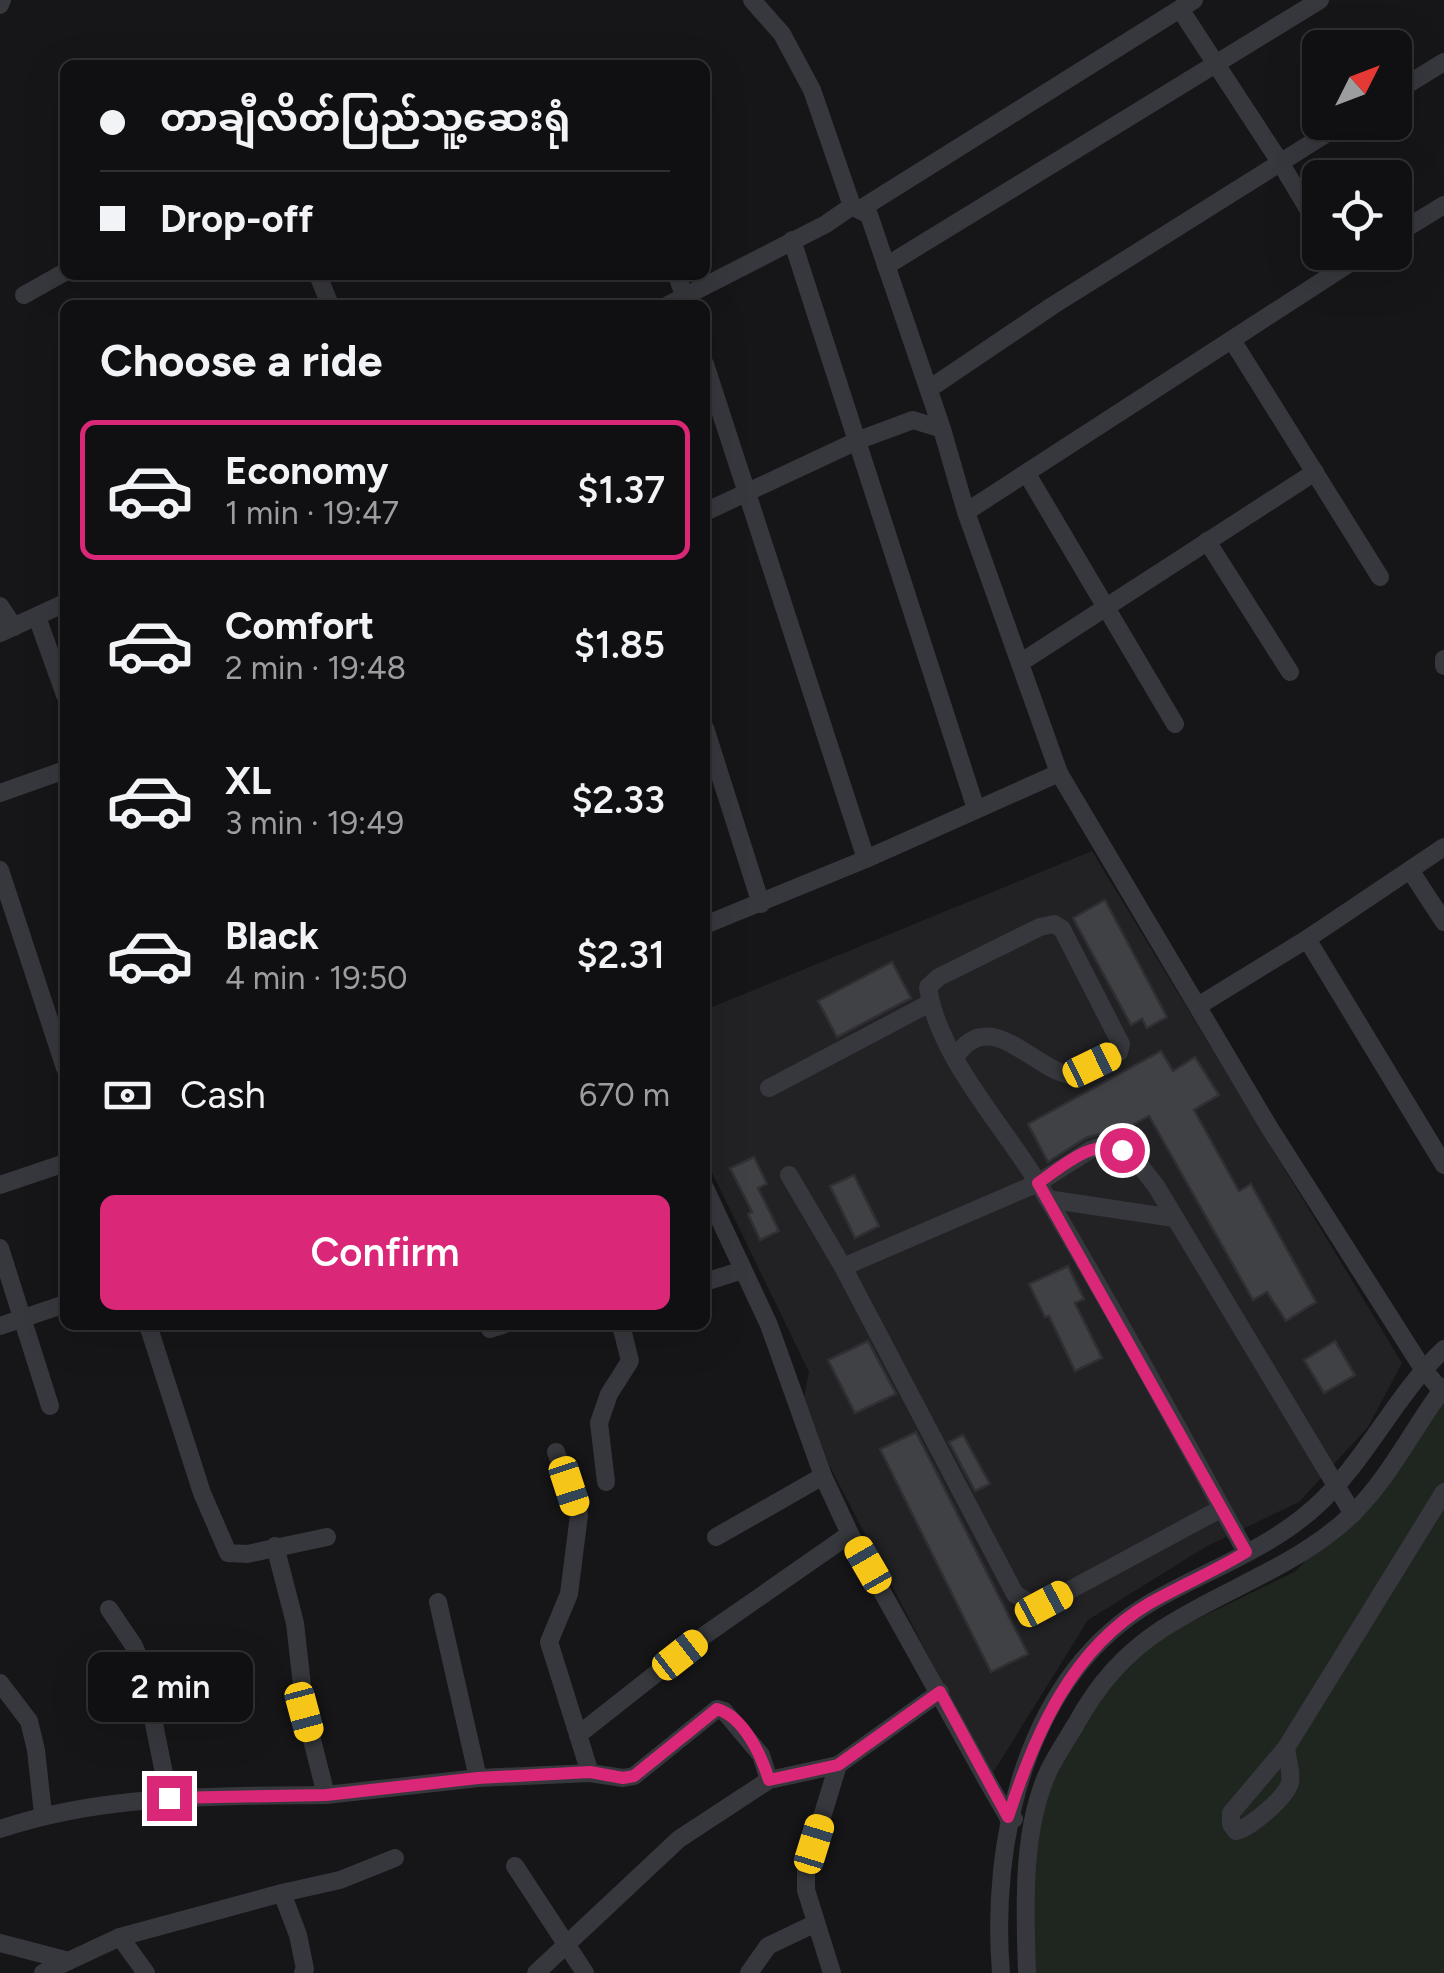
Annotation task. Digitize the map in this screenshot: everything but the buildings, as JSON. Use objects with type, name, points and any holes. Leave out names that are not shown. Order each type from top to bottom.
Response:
[{"type":"street","points":[[752,0],[782,34],[812,90],[855,208],[869,216],[929,389],[966,512],[1059,773],[1268,1127],[1423,1368],[1443,1389],[1382,1482],[1353,1514],[1310,1548],[1162,1630],[1123,1658],[1099,1685],[1048,1773],[1034,1824],[1026,1917],[1027,1973]]},
{"type":"street","points":[[886,266],[1320,0]]},
{"type":"street","points":[[684,300],[855,208],[1187,4],[1216,64],[1302,199]]},
{"type":"street","points":[[1412,82],[1444,62]]},
{"type":"street","points":[[929,389],[1052,306],[1316,140]]},
{"type":"street","points":[[1412,225],[1444,205]]},
{"type":"street","points":[[792,240],[976,809]]},
{"type":"street","points":[[966,512],[1232,340],[1325,270]]},
{"type":"street","points":[[24,294],[60,275]]},
{"type":"street","points":[[1232,340],[1380,577]]},
{"type":"street","points":[[710,380],[866,859]]},
{"type":"street","points":[[710,510],[859,440],[913,420],[942,429]]},
{"type":"street","points":[[1020,663],[1315,472]]},
{"type":"street","points":[[1026,474],[1176,724]]},
{"type":"street","points":[[1207,541],[1290,672]]},
{"type":"street","points":[[0,606],[7,630],[60,606]]},
{"type":"street","points":[[37,617],[60,680]]},
{"type":"street","points":[[710,744],[761,904]]},
{"type":"street","points":[[0,794],[60,772]]},
{"type":"street","points":[[710,923],[1059,773]]},
{"type":"street","points":[[1198,1006],[1308,939],[1444,847]]},
{"type":"street","points":[[0,870],[60,1053]]},
{"type":"street","points":[[1410,870],[1444,922]]},
{"type":"street","points":[[955,1058],[964,1044],[976,1037],[996,1038],[1025,1049],[1054,1070],[1071,1075],[1119,1052],[1121,1044],[1062,929],[1054,924],[1040,928],[939,978],[928,987],[930,1003],[955,1058],[1043,1191],[1246,1552]]},
{"type":"street","points":[[1308,939],[1437,1138],[1444,1165]]},
{"type":"street","points":[[768,1088],[930,1003]]},
{"type":"street","points":[[843,1267],[1043,1191],[1090,1150],[1114,1147],[1130,1154],[1156,1186],[1353,1514]]},
{"type":"street","points":[[0,1186],[60,1165]]},
{"type":"street","points":[[789,1175],[843,1267],[1015,1594],[1032,1604],[1044,1604],[1222,1508]]},
{"type":"street","points":[[1043,1191],[1174,1218]]},
{"type":"street","points":[[710,1199],[769,1325],[823,1476],[850,1534],[1008,1817],[1034,1824]]},
{"type":"street","points":[[0,1248],[50,1406]]},
{"type":"street","points":[[710,1280],[743,1270]]},
{"type":"street","points":[[0,1326],[60,1306]]},
{"type":"street","points":[[150,1330],[202,1493],[228,1553],[247,1554],[326,1538]]},
{"type":"street","points":[[606,1482],[599,1423],[609,1394],[630,1361],[623,1330]]},
{"type":"street","points":[[1000,1973],[998,1904],[1008,1817],[1029,1755],[1060,1692],[1104,1637],[1148,1604],[1266,1544],[1315,1507],[1354,1464],[1423,1368],[1444,1349]]},
{"type":"street","points":[[556,1452],[579,1516],[569,1594],[549,1642],[590,1772]]},
{"type":"street","points":[[716,1537],[823,1476]]},
{"type":"street","points":[[1286,1748],[1444,1492]]},
{"type":"street","points":[[578,1735],[705,1635],[850,1534]]},
{"type":"street","points":[[275,1546],[295,1622],[304,1712],[326,1795]]},
{"type":"street","points":[[438,1602],[478,1778]]},
{"type":"street","points":[[109,1609],[134,1646],[143,1670],[169,1798]]},
{"type":"street","points":[[0,1683],[29,1721],[43,1814]]},
{"type":"street","points":[[536,1973],[679,1839],[769,1780],[838,1765],[940,1692]]},
{"type":"street","points":[[0,1829],[43,1814],[169,1798],[326,1795],[478,1778],[590,1772],[623,1778],[634,1776],[717,1709],[734,1720],[761,1754],[769,1780]]},
{"type":"street","points":[[832,1973],[806,1890],[806,1868],[838,1765]]},
{"type":"street","points":[[42,1973],[120,1936],[365,1872],[394,1858]]},
{"type":"street","points":[[516,1866],[585,1973]]},
{"type":"street","points":[[282,1893],[298,1936],[303,1973]]},
{"type":"street","points":[[749,1973],[768,1946],[816,1923]]},
{"type":"street","points":[[120,1936],[146,1973]]},
{"type":"street","points":[[0,1944],[69,1961]]},
{"type":"shaded area","points":[[1092,851],[1402,1363],[1368,1427],[1299,1502],[1207,1546],[1088,1620],[991,1776],[828,1463],[804,1397],[809,1372],[710,1168],[710,1008]]},
{"type":"shaded area","points":[[1444,1392],[1444,1973],[1026,1973],[1041,1799],[1084,1701],[1140,1647],[1296,1571],[1366,1494]]},
{"type":"route","points":[[169,1798],[326,1795],[478,1778],[590,1772],[623,1778],[649,1766],[717,1709],[744,1730],[761,1754],[769,1780],[838,1765],[940,1692],[1008,1817],[1029,1755],[1060,1692],[1104,1637],[1148,1604],[1246,1552],[1038,1183],[1090,1150],[1102,1146],[1122,1150]]}]
